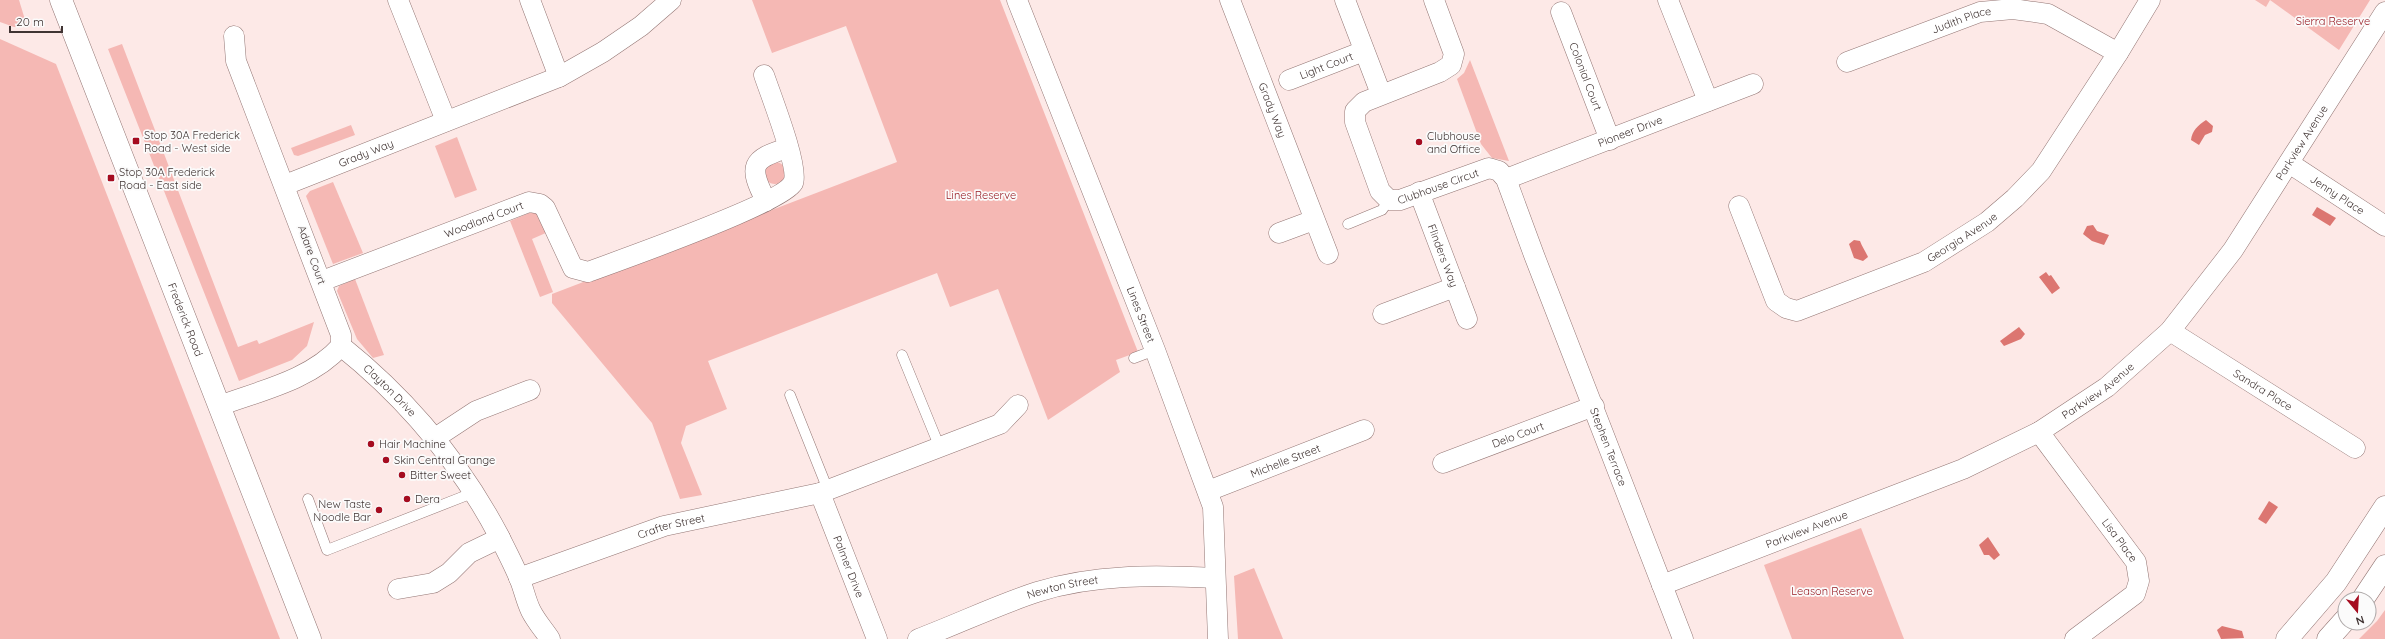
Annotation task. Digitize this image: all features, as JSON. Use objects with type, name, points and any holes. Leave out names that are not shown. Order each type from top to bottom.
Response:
[{"type":"main road","name":"Frederick Road","points":[[60,0],[310,639]]},
{"type":"main road","points":[[2287,639],[2336,582],[2385,507]]},
{"type":"main road","points":[[2368,591],[2385,566]]},
{"type":"main road","points":[[2328,639],[2337,629]]},
{"type":"street","points":[[398,0],[446,121]]},
{"type":"street","points":[[530,0],[559,77]]},
{"type":"street","name":"Grady Way","points":[[285,184],[559,77],[603,52],[642,26],[671,0]]},
{"type":"street","name":"Lines Street","points":[[1017,0],[1155,350],[1213,507],[1218,639]]},
{"type":"street","name":"Grady Way","points":[[1230,0],[1328,254]]},
{"type":"street","points":[[1345,0],[1382,94]]},
{"type":"street","name":"Clubhouse Circut","points":[[1434,0],[1454,54],[1450,65],[1440,72],[1364,102],[1355,111],[1355,122],[1380,191],[1389,200],[1400,200],[1488,168],[1498,171],[1506,179]]},
{"type":"street","points":[[1668,0],[1708,101]]},
{"type":"street","name":"Georgia Avenue","points":[[1739,206],[1776,301],[1786,308],[1797,311],[1924,262],[1987,222],[2015,198],[2041,171],[2118,53],[2150,0]]},
{"type":"street","name":"Judith Place","points":[[1847,62],[1980,12],[2013,9],[2048,14],[2118,53]]},
{"type":"street","name":"Colonial Court","points":[[1561,12],[1610,140]]},
{"type":"street","name":"Parkview Avenue","points":[[1662,585],[1963,469],[2039,432],[2107,387],[2170,331],[2233,250],[2385,12]]},
{"type":"street","name":"Adare Court","points":[[234,36],[236,61],[322,281],[341,335],[340,346]]},
{"type":"street","name":"Light Court","points":[[1289,80],[1364,51]]},
{"type":"street","name":"Woodland Court","points":[[322,281],[529,202],[540,204],[545,208],[573,268],[588,272],[714,224],[766,201],[782,193],[793,182],[795,168],[764,75]]},
{"type":"street","name":"Pioneer Drive","points":[[1506,179],[1753,84]]},
{"type":"street","points":[[766,201],[756,180],[754,170],[758,161],[765,155],[788,148]]},
{"type":"street","name":"Jenny Place","points":[[2289,164],[2385,226]]},
{"type":"street","name":"Stephen Terrace","points":[[1506,179],[1683,639]]},
{"type":"street","name":"Flinders Way","points":[[1419,192],[1467,319]]},
{"type":"street","points":[[1279,233],[1314,220]]},
{"type":"street","points":[[1383,314],[1455,287]]},
{"type":"street","name":"Sandra Place","points":[[2170,331],[2355,448]]},
{"type":"street","points":[[219,406],[299,376],[318,365],[340,346]]},
{"type":"street","name":"Clayton Drive","points":[[340,346],[355,358],[435,438],[475,492],[500,538],[519,578],[532,611],[550,639]]},
{"type":"street","points":[[435,438],[476,411],[530,390]]},
{"type":"street","name":"Crafter Street","points":[[519,578],[664,526],[824,492],[1000,424],[1018,405]]},
{"type":"street","name":"Delo Court","points":[[1443,463],[1594,406]]},
{"type":"street","name":"Michelle Street","points":[[1208,492],[1364,430]]},
{"type":"street","name":"Lisa Place","points":[[2039,432],[2136,562],[2139,581],[2135,594],[2075,639]]},
{"type":"street","name":"Palmer Drive","points":[[824,492],[877,639]]},
{"type":"street","points":[[398,589],[433,583],[449,573],[469,553],[500,538]]},
{"type":"street","name":"Newton Street","points":[[918,639],[1037,592],[1082,582],[1129,576],[1215,578]]},
{"type":"lane","points":[[1348,224],[1382,210],[1389,200]]},
{"type":"lane","points":[[1134,358],[1155,350]]},
{"type":"lane","points":[[902,355],[940,448]]},
{"type":"lane","points":[[790,396],[824,492]]},
{"type":"lane","points":[[308,499],[327,550],[475,492]]},
{"type":"green space","points":[[0,0],[19,0],[26,23],[22,27],[14,27],[0,22]]},
{"type":"green space","name":"Lines Reserve","points":[[752,0],[1000,0],[1138,352],[1116,360],[1120,372],[1048,420],[998,289],[950,307],[937,273],[708,361],[727,409],[686,426],[681,443],[702,495],[680,499],[652,423],[552,303],[552,294],[897,162],[846,26],[772,53]]},
{"type":"green space","points":[[2255,0],[2270,0],[2266,7]]},
{"type":"green space","name":"Sierra Reserve","points":[[2270,0],[2370,0],[2339,50]]},
{"type":"green space","points":[[0,39],[56,64],[280,639],[0,639]]},
{"type":"green space","points":[[122,44],[238,347],[257,340],[259,344],[314,322],[307,346],[292,360],[239,381],[108,49]]},
{"type":"green space","points":[[1470,60],[1509,161],[1492,158],[1481,144],[1457,79],[1464,73]]},
{"type":"green space","points":[[351,125],[355,135],[298,156],[294,155],[291,148]]},
{"type":"green space","points":[[457,137],[477,190],[455,198],[435,146]]},
{"type":"green space","points":[[775,162],[783,165],[786,173],[783,181],[775,184],[767,181],[764,173],[767,165]]},
{"type":"green space","points":[[333,182],[363,253],[333,264],[306,196],[310,191]]},
{"type":"green space","points":[[534,211],[541,215],[548,232],[532,239],[553,292],[540,297],[510,221]]},
{"type":"green space","points":[[355,279],[384,355],[373,358],[357,339],[337,291],[339,286]]},
{"type":"green space","name":"Leason Reserve","points":[[1861,528],[1904,639],[1792,639],[1764,565]]},
{"type":"green space","points":[[1254,568],[1283,639],[1238,639],[1234,576]]},
{"type":"green space","points":[[2385,610],[2385,639],[2359,639],[2367,631],[2377,631],[2377,621]]},
{"type":"shaded area","points":[[2206,120],[2213,126],[2212,132],[2205,135],[2199,145],[2191,140],[2196,128]]},
{"type":"shaded area","points":[[2317,207],[2336,218],[2330,226],[2312,215]]},
{"type":"shaded area","points":[[2093,225],[2097,231],[2109,235],[2104,245],[2092,241],[2083,234],[2087,226]]},
{"type":"shaded area","points":[[1854,240],[1860,241],[1868,257],[1863,261],[1854,258],[1849,244]]},
{"type":"shaded area","points":[[2046,272],[2049,276],[2051,275],[2060,288],[2052,294],[2039,277]]},
{"type":"shaded area","points":[[2019,327],[2025,334],[2021,339],[2004,346],[2000,341]]},
{"type":"shaded area","points":[[2269,501],[2278,507],[2266,524],[2258,519]]},
{"type":"shaded area","points":[[1988,537],[2000,555],[1994,560],[1989,555],[1984,555],[1979,545]]},
{"type":"shaded area","points":[[2222,626],[2242,631],[2244,638],[2221,639],[2217,630]]},
{"type":"place","name":"Stop 30A Frederick Road - West side","points":[[136,141]]},
{"type":"place","name":"Clubhouse and Office","points":[[1419,142]]},
{"type":"place","name":"Stop 30A Frederick Road - East side","points":[[111,178]]},
{"type":"place","name":"Hair Machine","points":[[371,444]]},
{"type":"place","name":"Skin Central Grange","points":[[386,460]]},
{"type":"place","name":"Bitter Sweet","points":[[402,475]]},
{"type":"place","name":"Dera","points":[[407,499]]},
{"type":"place","name":"New Taste Noodle Bar","points":[[379,510]]}]
